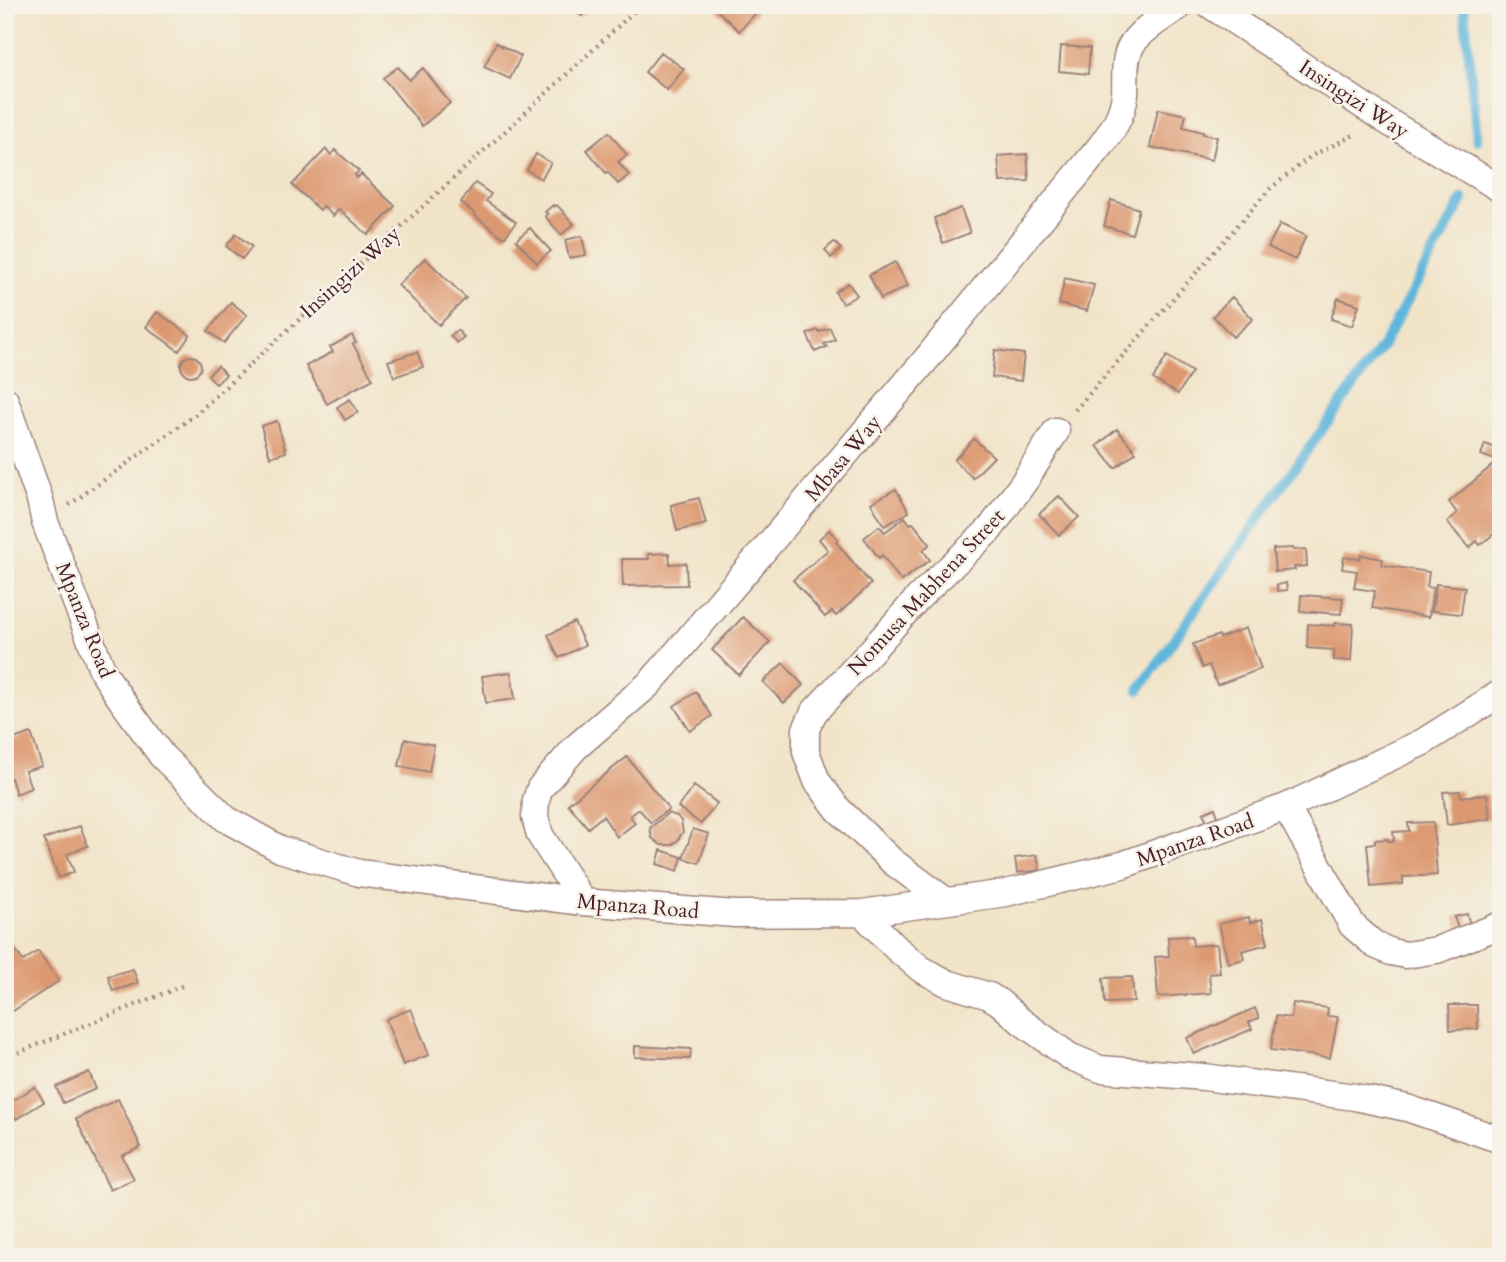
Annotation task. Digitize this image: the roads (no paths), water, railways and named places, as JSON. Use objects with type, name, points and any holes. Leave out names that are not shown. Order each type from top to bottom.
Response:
[{"type":"street","name":"Mbasa Way","points":[[583,902],[540,835],[535,817],[540,788],[576,747],[649,684],[1021,244],[1116,125],[1125,97],[1126,69],[1131,45],[1181,5]]},
{"type":"street","name":"Insingizi Way","points":[[1210,5],[1385,120],[1501,189]]},
{"type":"street","name":"Mpanza Road","points":[[5,400],[40,500],[45,522],[103,672],[162,756],[226,819],[280,849],[359,873],[583,902],[735,914],[862,913],[1006,893],[1122,865],[1286,807],[1423,742],[1501,694]]},
{"type":"street","name":"Nomusa Mabhena Street","points":[[946,901],[892,862],[838,809],[817,781],[806,752],[806,729],[814,712],[872,652],[919,597],[989,529],[1056,432]]},
{"type":"street","points":[[1286,807],[1352,925],[1375,945],[1406,955],[1437,950],[1501,925]]},
{"type":"street","points":[[862,913],[921,969],[947,983],[989,996],[1069,1056],[1100,1069],[1204,1077],[1355,1097],[1408,1108],[1501,1140]]},
{"type":"waterway","points":[[1464,5],[1477,140]]},
{"type":"waterway","points":[[1139,690],[1383,345],[1463,199]]}]
